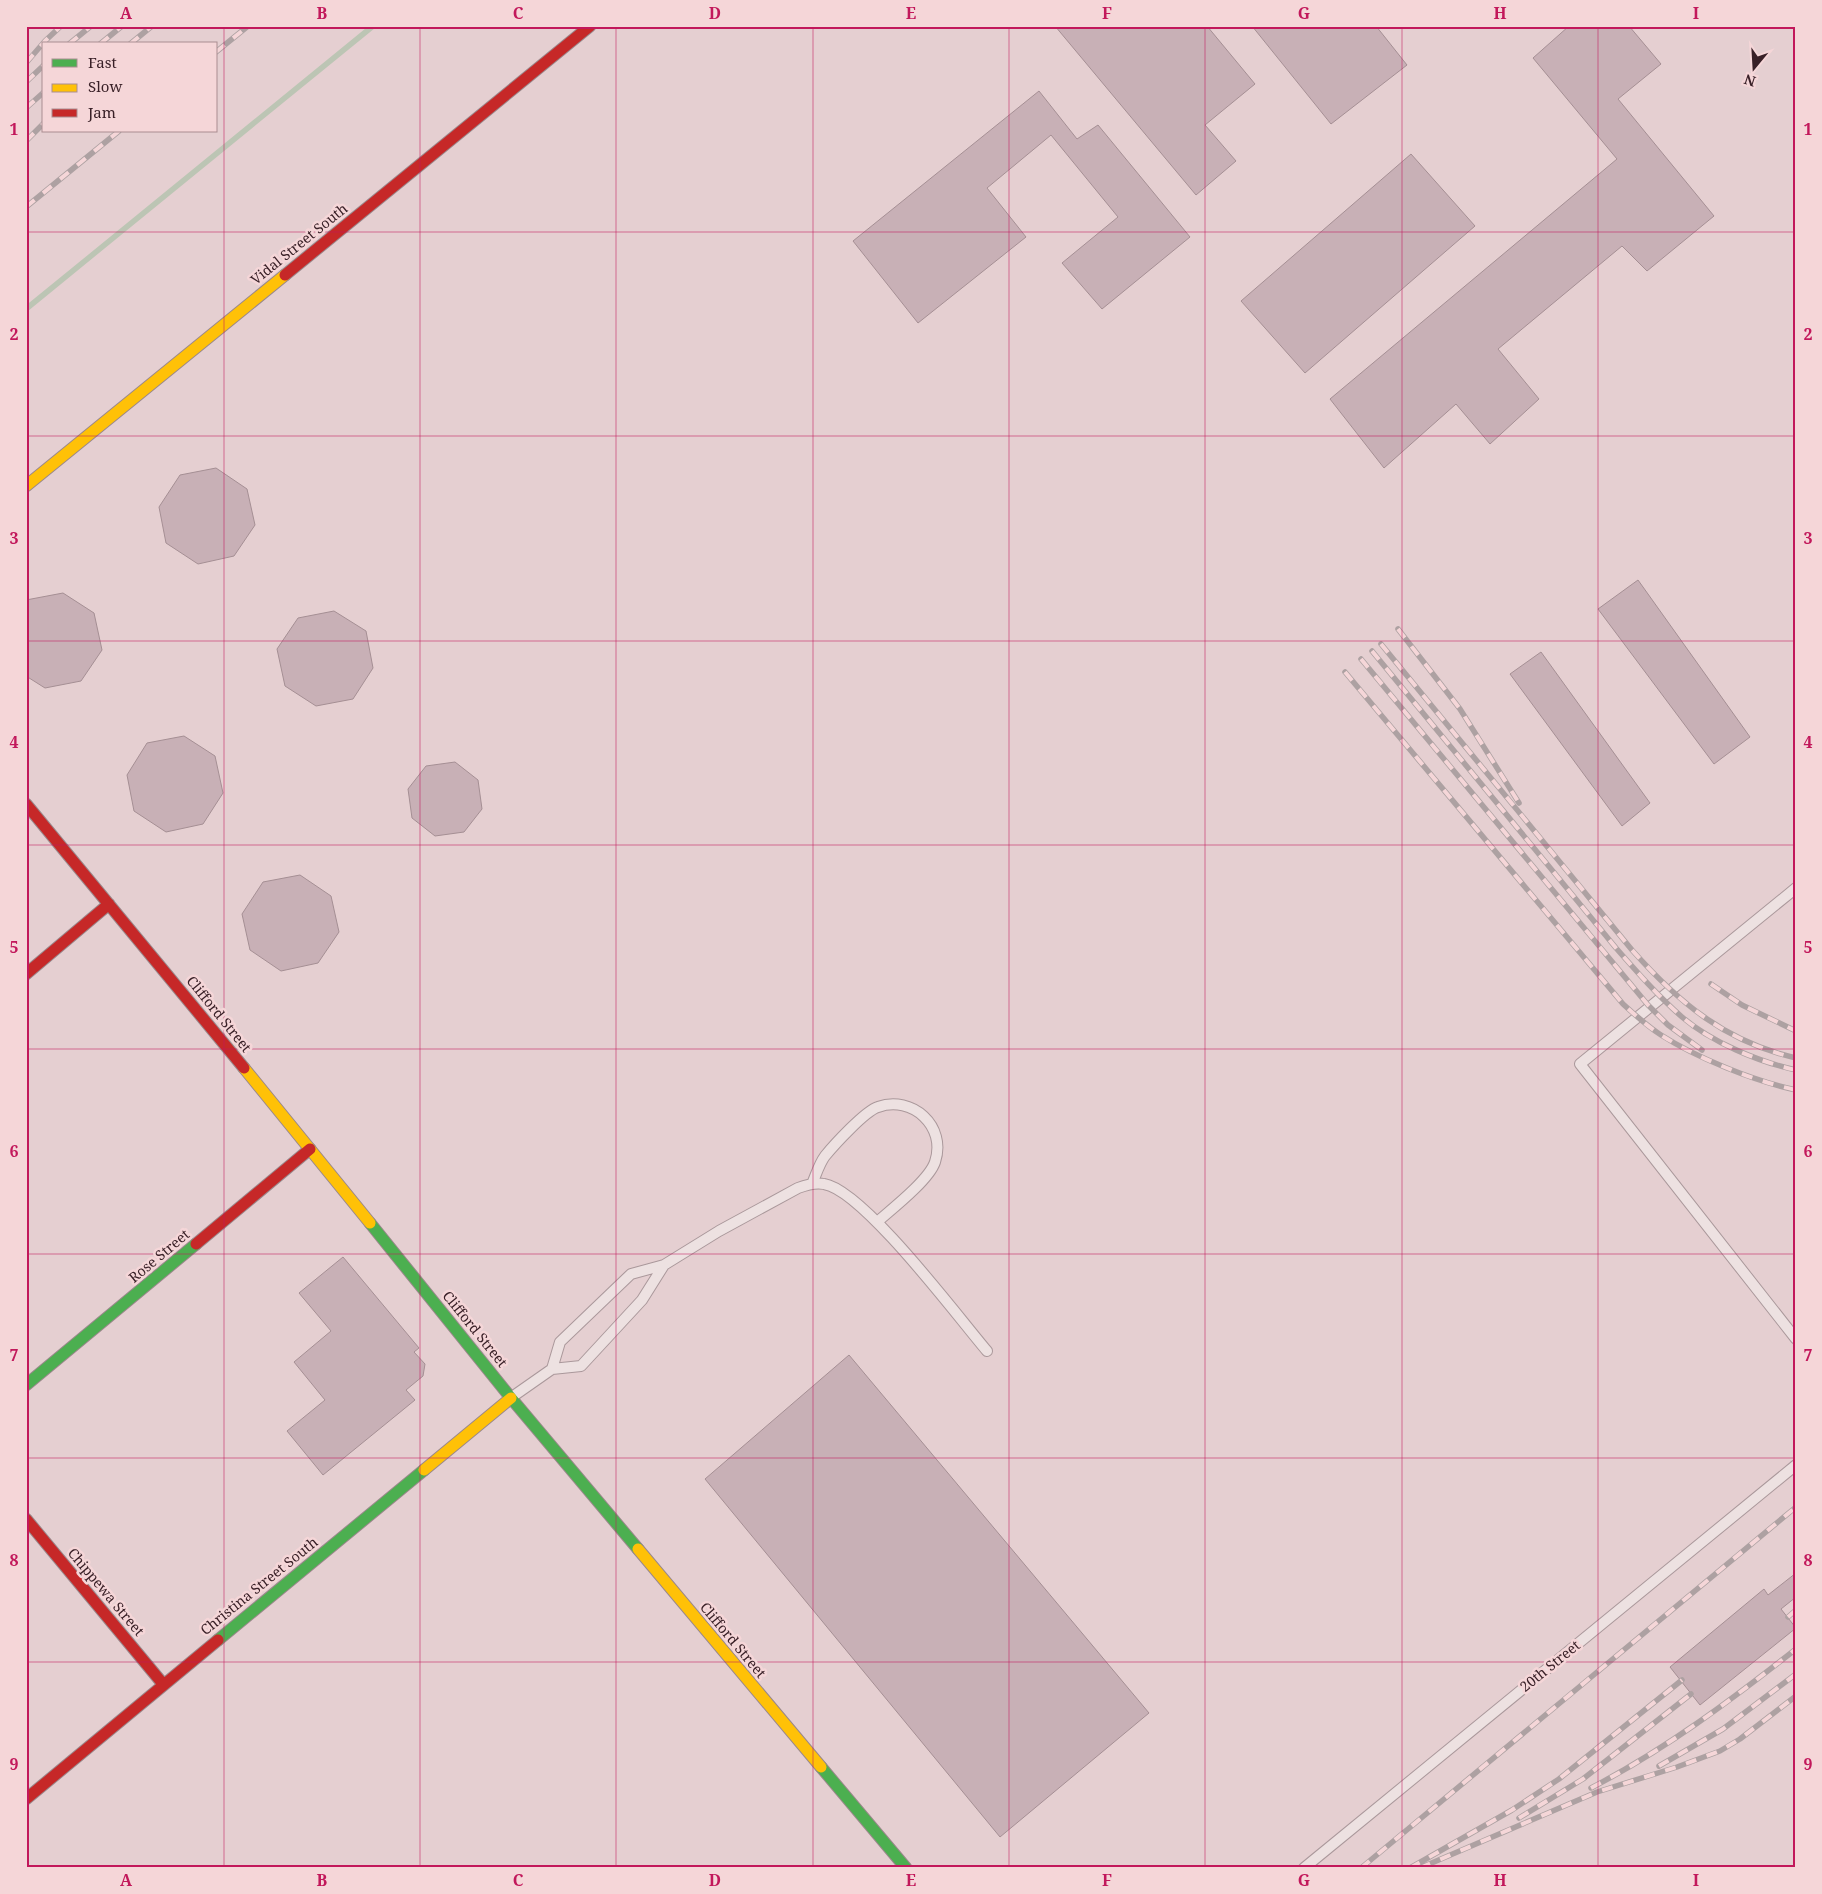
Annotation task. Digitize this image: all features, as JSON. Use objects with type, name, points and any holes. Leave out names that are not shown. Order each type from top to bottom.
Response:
[{"type":"street","name":"Vidal Street South","points":[[26,486],[590,26]]},
{"type":"street","name":"Clifford Street","points":[[26,804],[310,1149],[511,1398],[906,1868]]},
{"type":"street","points":[[26,974],[109,904]]},
{"type":"street","name":"Rose Street","points":[[26,1385],[310,1149]]},
{"type":"street","name":"Christina Street South","points":[[26,1799],[511,1398]]},
{"type":"street","name":"Chippewa Street","points":[[26,1519],[163,1684]]},
{"type":"lane","points":[[1796,888],[1580,1064],[1796,1339]]},
{"type":"lane","points":[[812,1184],[824,1157],[861,1118],[876,1107],[895,1104],[914,1108],[928,1120],[935,1133],[938,1148],[935,1163],[926,1176],[877,1222]]},
{"type":"lane","points":[[552,1369],[560,1342],[632,1274],[664,1265],[719,1231],[798,1188],[812,1184],[825,1184],[840,1190],[854,1200],[877,1222],[890,1235],[986,1351]]},
{"type":"lane","points":[[511,1398],[552,1369],[582,1366],[642,1300],[664,1265]]},
{"type":"lane","name":"20th Street","points":[[1304,1868],[1796,1465]]},
{"type":"building","points":[[1055,26],[1207,26],[1255,84],[1205,125],[1236,161],[1196,195]]},
{"type":"building","points":[[1252,26],[1376,26],[1407,65],[1331,124]]},
{"type":"building","points":[[1569,26],[1629,26],[1661,64],[1618,99],[1714,216],[1647,271],[1622,246],[1498,349],[1539,399],[1490,444],[1456,404],[1384,468],[1330,399],[1617,159],[1533,58]]},
{"type":"building","points":[[1039,91],[1077,139],[1098,125],[1190,237],[1102,309],[1062,263],[1118,217],[1051,135],[987,188],[1026,237],[918,323],[853,241]]},
{"type":"building","points":[[1411,154],[1475,226],[1305,373],[1241,301]]},
{"type":"building","points":[[216,468],[247,489],[255,525],[234,556],[198,564],[166,543],[159,507],[180,475]]},
{"type":"building","points":[[1638,580],[1750,737],[1714,764],[1598,609]]},
{"type":"building","points":[[63,593],[94,613],[102,650],[81,681],[45,688],[26,676],[26,600]]},
{"type":"building","points":[[334,611],[366,631],[373,668],[353,699],[316,706],[285,686],[277,649],[298,618]]},
{"type":"building","points":[[1541,652],[1650,803],[1622,826],[1510,674]]},
{"type":"building","points":[[184,736],[215,756],[223,793],[203,824],[166,832],[134,811],[127,775],[147,743]]},
{"type":"building","points":[[455,762],[478,780],[482,809],[464,832],[435,836],[412,818],[408,789],[426,766]]},
{"type":"building","points":[[300,875],[331,896],[339,932],[318,963],[281,971],[250,950],[242,914],[263,882]]},
{"type":"building","points":[[343,1257],[419,1348],[414,1352],[425,1364],[423,1376],[406,1390],[415,1400],[323,1475],[287,1431],[325,1400],[294,1362],[331,1331],[299,1293]]},
{"type":"building","points":[[849,1355],[1149,1713],[1000,1837],[705,1479]]},
{"type":"building","points":[[1796,1573],[1796,1597],[1781,1609],[1796,1628],[1700,1705],[1670,1667],[1764,1589],[1768,1595]]},
{"type":"waterway","points":[[26,309],[373,26]]},
{"type":"railway","points":[[44,42],[61,26]]},
{"type":"railway","points":[[71,42],[91,26]]},
{"type":"railway","points":[[102,42],[122,26]]},
{"type":"railway","points":[[132,42],[152,26]]},
{"type":"railway","points":[[218,50],[248,26]]},
{"type":"railway","points":[[26,63],[42,44]]},
{"type":"railway","points":[[26,82],[42,67]]},
{"type":"railway","points":[[26,108],[42,94]]},
{"type":"railway","points":[[26,141],[42,125]]},
{"type":"railway","points":[[26,207],[118,132]]},
{"type":"railway","points":[[1398,629],[1460,709],[1519,803]]},
{"type":"railway","points":[[1381,644],[1632,950],[1668,987],[1705,1018],[1726,1031],[1747,1042],[1796,1058]]},
{"type":"railway","points":[[1372,651],[1616,948],[1665,1001],[1682,1017],[1721,1043],[1767,1062],[1796,1070]]},
{"type":"railway","points":[[1361,659],[1648,1005],[1668,1025],[1702,1050]]},
{"type":"railway","points":[[1345,672],[1623,1004],[1656,1032],[1691,1052],[1744,1075],[1796,1090]]},
{"type":"railway","points":[[1711,984],[1742,1005],[1796,1031]]},
{"type":"railway","points":[[1361,1868],[1796,1507]]},
{"type":"railway","points":[[1788,1617],[1796,1610]]},
{"type":"railway","points":[[1591,1788],[1671,1741],[1747,1687],[1796,1649]]},
{"type":"railway","points":[[1659,1766],[1723,1729],[1796,1674]]},
{"type":"railway","points":[[1410,1868],[1512,1810],[1559,1779],[1682,1680]]},
{"type":"railway","points":[[1519,1818],[1583,1779],[1691,1694]]},
{"type":"railway","points":[[1420,1868],[1597,1792],[1677,1767],[1720,1751],[1740,1739],[1796,1696]]},
{"type":"traffic: fast","points":[[370,1223],[511,1398],[638,1549]]},
{"type":"traffic: fast","points":[[26,1385],[196,1244]]},
{"type":"traffic: fast","points":[[218,1640],[424,1470]]},
{"type":"traffic: fast","points":[[821,1767],[906,1868]]},
{"type":"traffic: slow","points":[[26,486],[285,275]]},
{"type":"traffic: slow","points":[[244,1068],[370,1223]]},
{"type":"traffic: slow","points":[[424,1470],[511,1398]]},
{"type":"traffic: slow","points":[[638,1549],[821,1767]]},
{"type":"traffic: jam","points":[[285,275],[590,26]]},
{"type":"traffic: jam","points":[[26,804],[244,1068]]},
{"type":"traffic: jam","points":[[26,974],[109,904]]},
{"type":"traffic: jam","points":[[196,1244],[310,1149]]},
{"type":"traffic: jam","points":[[26,1519],[163,1684]]},
{"type":"traffic: jam","points":[[26,1799],[218,1640]]}]
